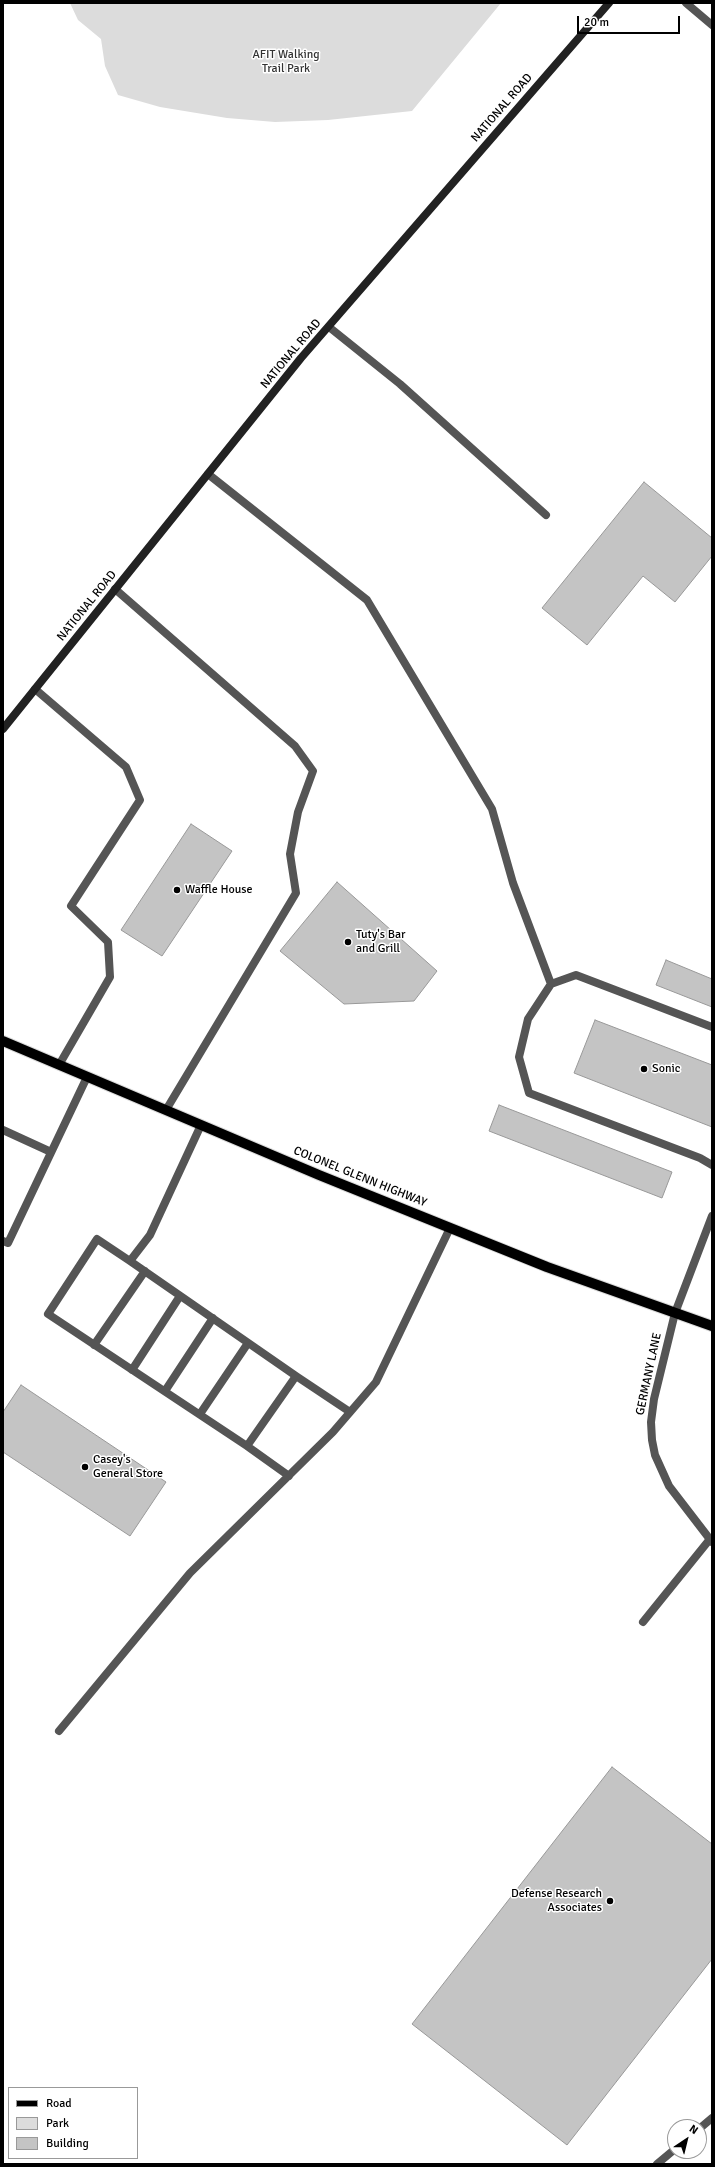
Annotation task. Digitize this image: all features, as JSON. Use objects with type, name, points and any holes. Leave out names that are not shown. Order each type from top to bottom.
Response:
[{"type":"main road","name":"NATIONAL ROAD","points":[[3,729],[208,474],[329,327],[608,3]]},
{"type":"main road","name":"COLONEL GLENN HIGHWAY","points":[[3,1041],[201,1125],[547,1267],[712,1326]]},
{"type":"street","points":[[686,3],[712,25]]},
{"type":"street","points":[[329,327],[400,384],[546,515]]},
{"type":"street","points":[[208,474],[367,600],[492,809],[513,883],[551,984]]},
{"type":"street","points":[[115,589],[295,746],[313,772],[298,812],[290,854],[296,893],[166,1110]]},
{"type":"street","points":[[35,689],[126,767],[140,800],[71,906],[108,942],[110,977],[59,1065]]},
{"type":"street","points":[[712,1027],[576,975],[551,984],[528,1019],[519,1057],[529,1093],[700,1158],[712,1165]]},
{"type":"street","points":[[5,1245],[87,1077]]},
{"type":"street","points":[[130,1261],[150,1235],[201,1125]]},
{"type":"street","points":[[3,1130],[51,1152]]},
{"type":"street","name":"GERMANY LANE","points":[[711,1541],[669,1486],[655,1455],[651,1422],[654,1399],[675,1313],[712,1216]]},
{"type":"street","points":[[59,1731],[190,1573],[333,1432],[376,1382],[450,1228]]},
{"type":"street","points":[[289,1476],[200,1414],[48,1314],[97,1238],[350,1412]]},
{"type":"street","points":[[94,1345],[145,1271]]},
{"type":"street","points":[[132,1370],[180,1296]]},
{"type":"street","points":[[165,1391],[213,1318]]},
{"type":"street","points":[[200,1414],[248,1343]]},
{"type":"street","points":[[247,1446],[296,1376]]},
{"type":"street","points":[[642,1622],[711,1541]]},
{"type":"street","points":[[656,2164],[667,2155]]},
{"type":"green space","name":"AFIT Walking Trail Park","points":[[70,3],[501,3],[412,111],[328,120],[275,122],[227,118],[160,107],[118,95],[105,66],[101,39],[78,20]]},
{"type":"building","points":[[644,482],[712,538],[712,556],[675,602],[643,576],[587,645],[542,608]]},
{"type":"building","name":"Waffle House","points":[[191,824],[232,851],[162,956],[121,930]]},
{"type":"building","points":[[337,882],[437,971],[414,1001],[344,1004],[280,951]]},
{"type":"building","points":[[666,960],[712,979],[712,1007],[656,985]]},
{"type":"building","name":"Sonic","points":[[595,1020],[712,1065],[712,1127],[574,1073]]},
{"type":"building","points":[[499,1105],[672,1172],[662,1198],[489,1131]]},
{"type":"building","name":"Casey's General Store","points":[[21,1385],[166,1482],[130,1536],[3,1452],[3,1412]]},
{"type":"building","name":"Defense Research Associates","points":[[612,1767],[712,1844],[712,1959],[567,2145],[412,2024]]},
{"type":"place","name":"Waffle House","points":[[177,890]]},
{"type":"place","name":"Tuty's Bar and Grill","points":[[348,942]]},
{"type":"place","name":"Sonic","points":[[644,1069]]},
{"type":"place","name":"Casey's General Store","points":[[85,1467]]},
{"type":"place","name":"Defense Research Associates","points":[[610,1901]]}]
